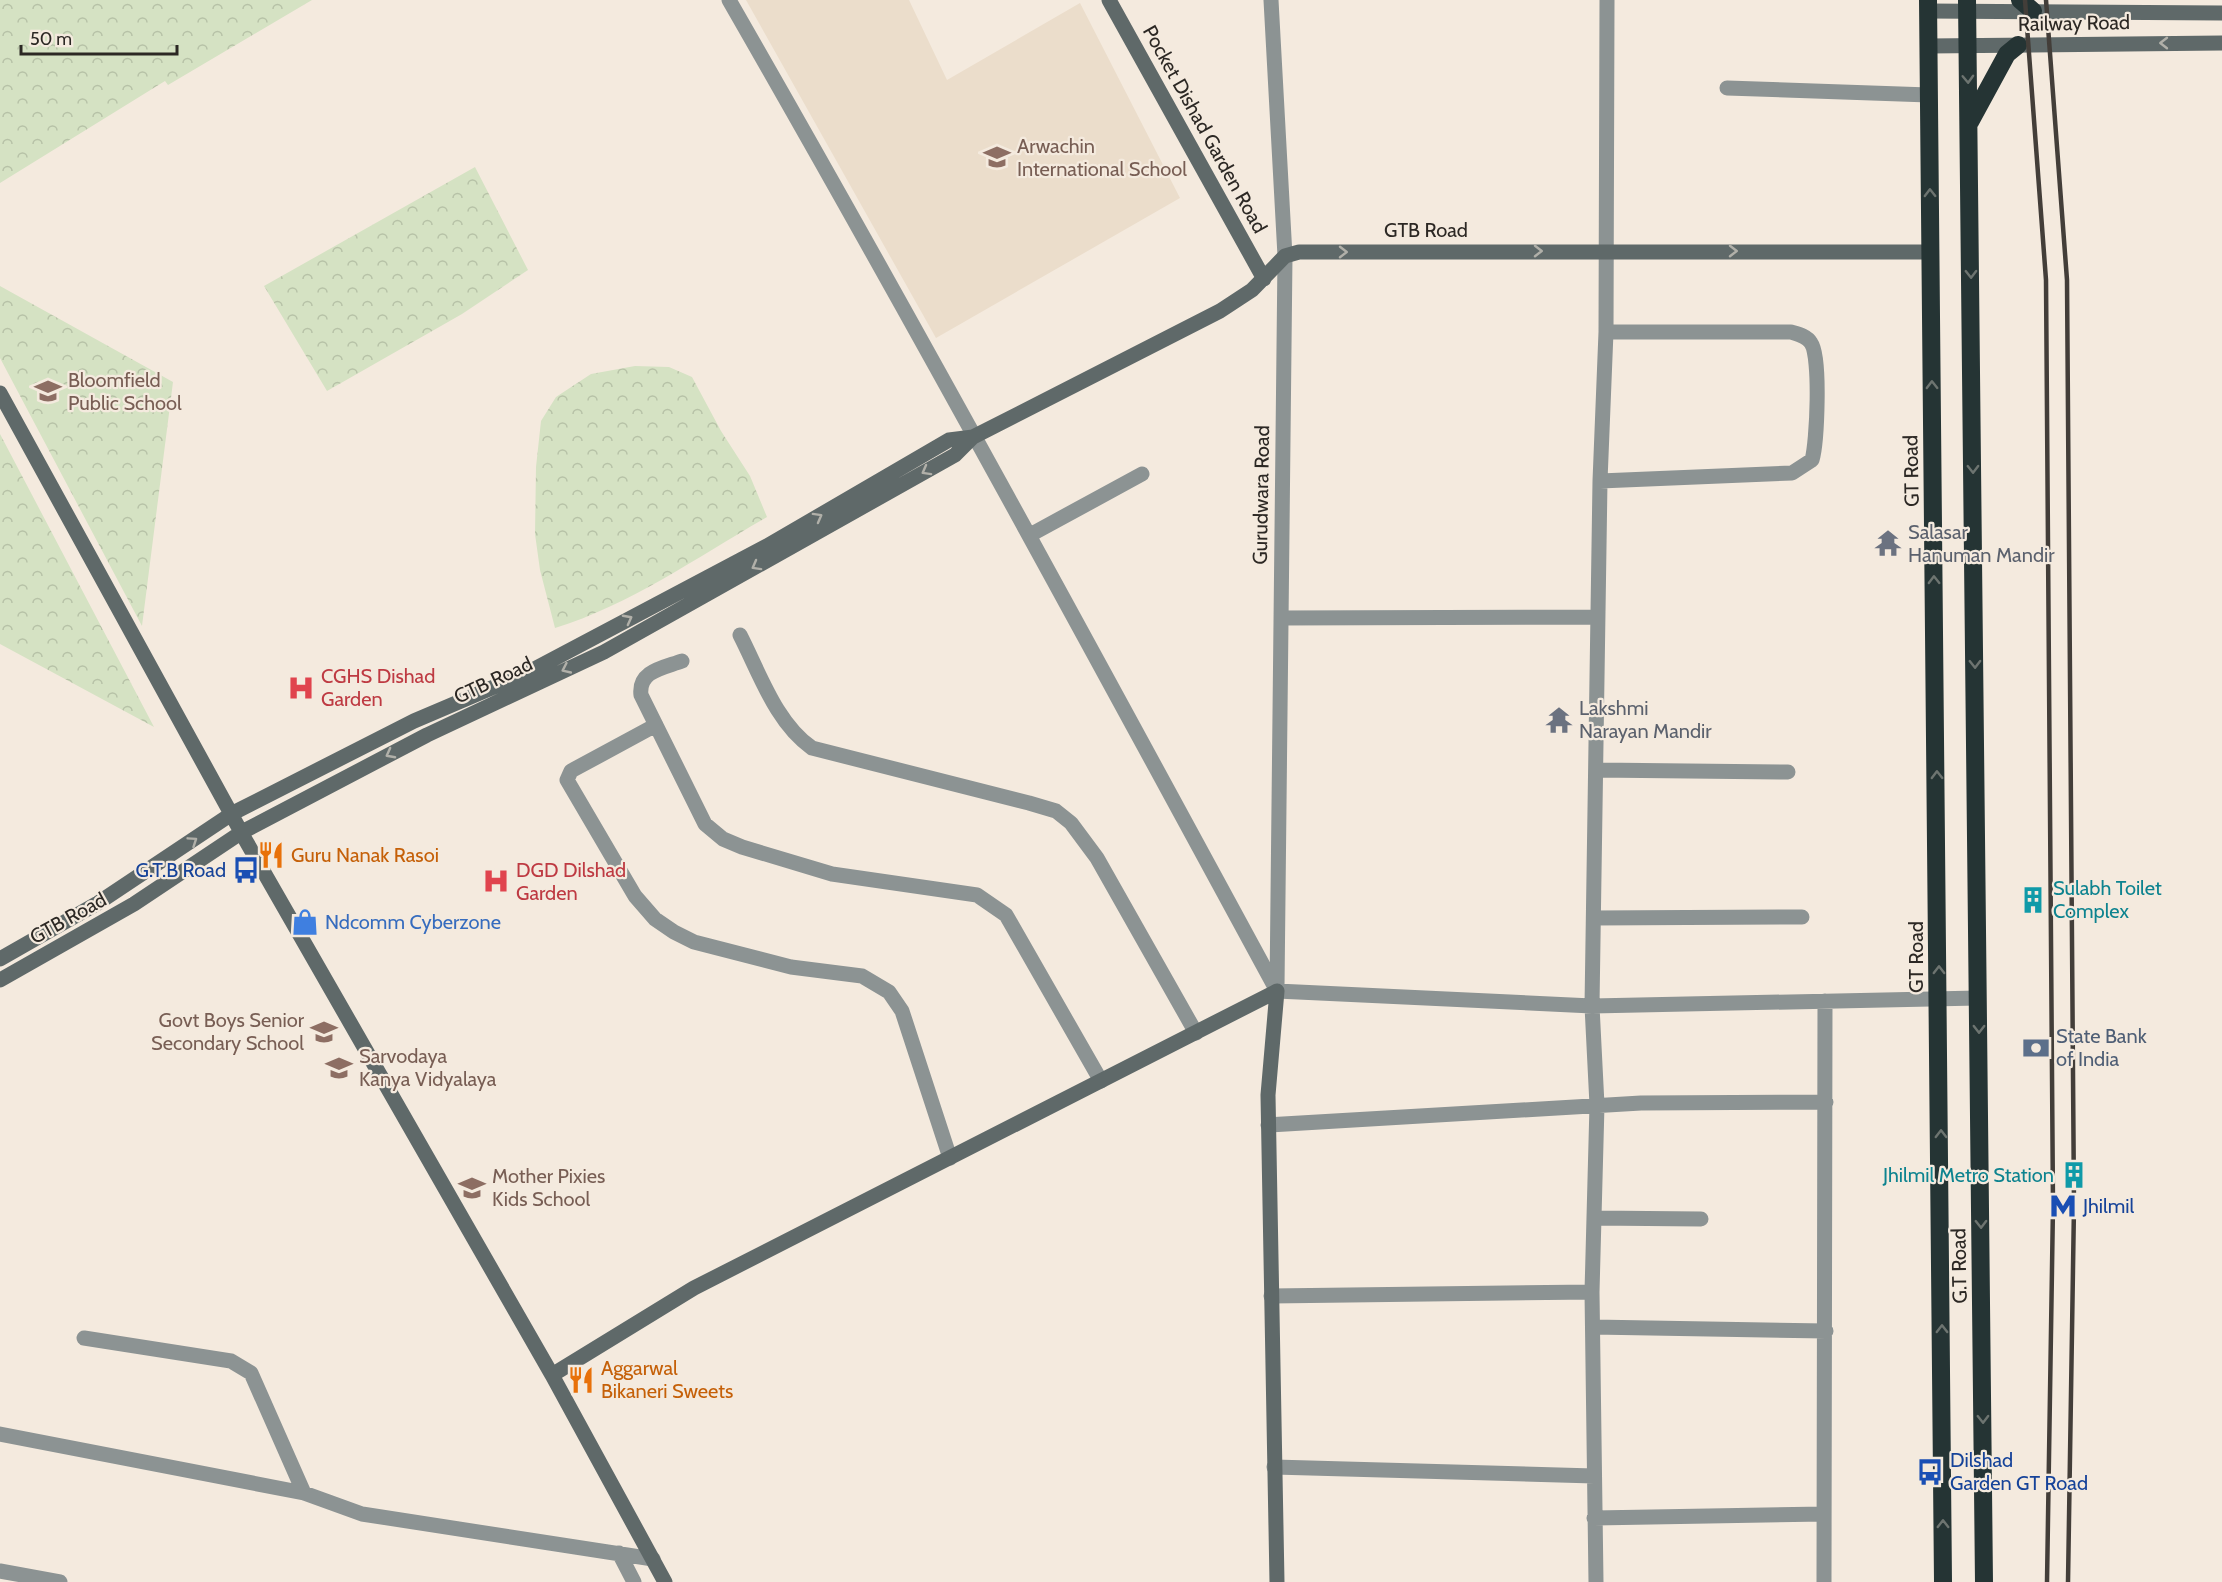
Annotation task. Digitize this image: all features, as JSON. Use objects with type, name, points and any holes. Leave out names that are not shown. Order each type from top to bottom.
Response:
[{"type":"highway","name":"GT Road","points":[[1928,5],[1940,1049]]},
{"type":"highway","points":[[1967,5],[1969,124]]},
{"type":"highway","points":[[1969,124],[2007,54],[2018,45]]},
{"type":"highway","name":"G.T Road","points":[[1969,124],[1984,1582]]},
{"type":"highway","name":"G.T Road","points":[[1940,1049],[1943,1582]]},
{"type":"street","points":[[729,0],[840,193],[973,437],[1030,535],[1277,991],[1268,1095],[1276,1582]]},
{"type":"street","name":"Pocket Dishad Garden Road","points":[[1109,0],[1264,279]]},
{"type":"street","name":"Gurudwara Road","points":[[1271,0],[1285,256],[1277,991]]},
{"type":"street","points":[[1596,1582],[1592,1292],[1597,1105],[1592,1006],[1600,481],[1606,332],[1607,0]]},
{"type":"street","name":"Railway Road","points":[[1928,5],[2027,5],[2222,13]]},
{"type":"street","name":"Railway Road","points":[[1928,46],[2222,43]]},
{"type":"street","points":[[1727,88],[1929,95]]},
{"type":"street","name":"GTB Road","points":[[0,980],[134,904],[242,832],[427,735],[604,652],[955,454],[973,437],[1220,311],[1264,279],[1285,256],[1299,252],[1605,250],[1931,252]]},
{"type":"street","points":[[1600,481],[1792,473],[1812,460],[1816,445],[1816,357],[1812,343],[1804,336],[1791,332],[1606,332]]},
{"type":"street","points":[[0,393],[159,685],[552,1376],[666,1582]]},
{"type":"street","name":"GTB Road","points":[[0,959],[98,903],[233,813],[414,721],[528,672],[767,546],[949,440],[973,437]]},
{"type":"street","points":[[1030,535],[1142,474]]},
{"type":"street","points":[[1281,618],[1598,617]]},
{"type":"street","points":[[740,635],[784,720],[796,737],[812,748],[1029,803],[1056,811],[1071,823],[1096,858],[1196,1033]]},
{"type":"street","points":[[596,636],[604,652]]},
{"type":"street","points":[[682,661],[646,675],[640,685],[641,695],[705,824],[723,839],[832,874],[977,895],[993,904],[1006,915],[1101,1081]]},
{"type":"street","points":[[656,725],[571,771],[567,780],[635,896],[655,919],[694,942],[791,967],[862,976],[889,992],[902,1011],[950,1158]]},
{"type":"street","points":[[1596,770],[1788,772]]},
{"type":"street","points":[[1594,918],[1802,917]]},
{"type":"street","points":[[552,1376],[694,1288],[1277,991],[1592,1006],[1978,998]]},
{"type":"street","points":[[1824,1582],[1825,1001]]},
{"type":"street","points":[[1268,1125],[1597,1105],[1826,1102]]},
{"type":"street","points":[[1594,1218],[1701,1219]]},
{"type":"street","points":[[1271,1296],[1592,1292]]},
{"type":"street","points":[[1593,1327],[1826,1331]]},
{"type":"street","points":[[84,1338],[231,1362],[251,1373],[304,1493]]},
{"type":"street","points":[[0,1434],[304,1493],[362,1514],[653,1559]]},
{"type":"street","points":[[1274,1467],[1594,1476]]},
{"type":"street","points":[[1594,1518],[1824,1514]]},
{"type":"street","points":[[619,1553],[634,1582]]},
{"type":"street","points":[[0,1570],[60,1582]]},
{"type":"shaded area","name":"Arwachin International School","points":[[746,0],[909,0],[947,80],[1080,3],[1180,198],[936,338]]},
{"type":"green space","points":[[0,0],[312,0],[168,85],[165,81],[0,183]]},
{"type":"green space","points":[[475,167],[528,270],[462,314],[327,391],[264,286]]},
{"type":"green space","points":[[0,286],[173,382],[142,626],[0,358]]},
{"type":"green space","points":[[635,366],[669,367],[692,377],[721,431],[750,476],[767,517],[637,593],[555,628],[540,570],[535,534],[536,467],[541,421],[556,397],[591,374]]},
{"type":"green space","points":[[0,434],[154,727],[0,644]]},
{"type":"railway","points":[[2025,0],[2046,280],[2053,1206],[2047,1582]]},
{"type":"railway","points":[[2046,0],[2067,280],[2074,1206],[2068,1582]]},
{"type":"place","name":"Arwachin International School","points":[[997,157]]},
{"type":"place","name":"Bloomfield Public School","points":[[48,391]]},
{"type":"place","name":"Salasar Hanuman Mandir","points":[[1888,543]]},
{"type":"place","name":"CGHS Dishad Garden","points":[[301,688]]},
{"type":"place","name":"Lakshmi Narayan Mandir","points":[[1559,720]]},
{"type":"place","name":"Guru Nanak Rasoi","points":[[271,855]]},
{"type":"place","name":"G.T.B Road","points":[[246,870]]},
{"type":"place","name":"DGD Dilshad Garden","points":[[496,881]]},
{"type":"place","name":"Sulabh Toilet Complex","points":[[2033,900]]},
{"type":"place","name":"Ndcomm Cyberzone","points":[[305,922]]},
{"type":"place","name":"Govt Boys Senior Secondary School","points":[[324,1032]]},
{"type":"place","name":"State Bank of India","points":[[2036,1048]]},
{"type":"place","name":"Sarvodaya Kanya Vidyalaya","points":[[339,1068]]},
{"type":"place","name":"Jhilmil Metro Station","points":[[2074,1175]]},
{"type":"place","name":"Mother Pixies Kids School","points":[[472,1188]]},
{"type":"place","name":"Jhilmil","points":[[2063,1206]]},
{"type":"place","name":"Aggarwal Bikaneri Sweets","points":[[581,1380]]},
{"type":"place","name":"Dilshad Garden GT Road","points":[[1930,1472]]}]
